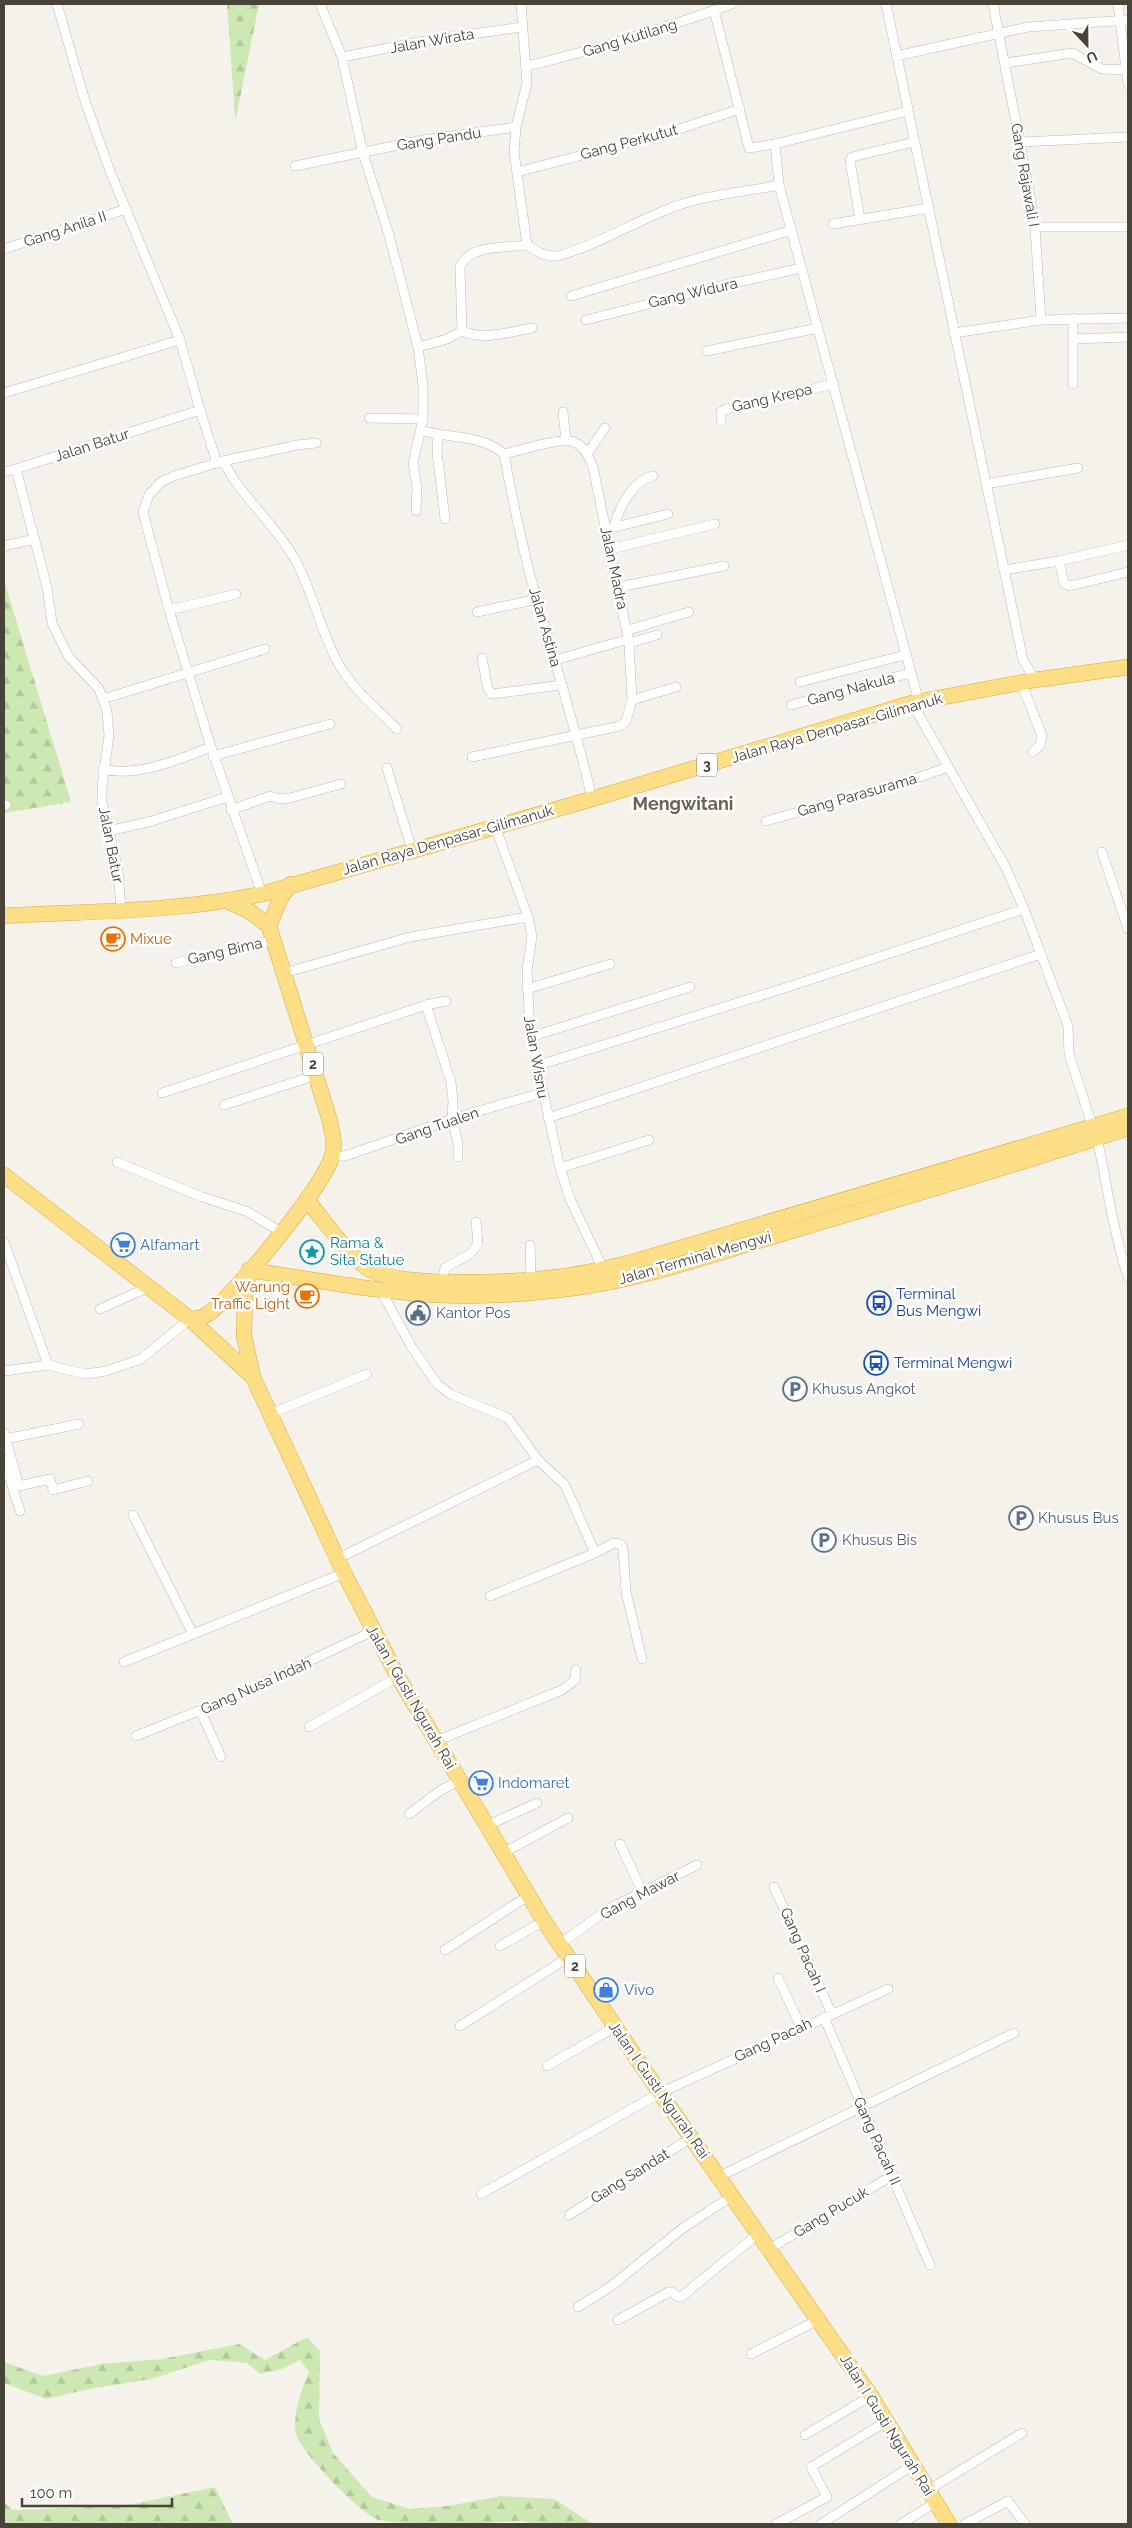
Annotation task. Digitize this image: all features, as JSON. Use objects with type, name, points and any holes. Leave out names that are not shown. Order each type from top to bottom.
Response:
[{"type":"highway","name":"Jalan Raya Denpasar-Gilimanuk","points":[[4,916],[180,907],[227,902],[262,894],[291,884],[592,799],[915,702],[1023,682],[1128,667]]},
{"type":"highway","points":[[227,902],[249,912],[271,933],[280,897],[291,884]]},
{"type":"highway","name":"2","points":[[253,1377],[244,1336],[245,1295],[249,1270],[307,1200],[323,1176],[332,1156],[333,1136],[307,1044],[282,978],[271,933]]},
{"type":"highway","name":"Jalan Terminal Mengwi","points":[[307,1200],[366,1268],[397,1278],[441,1288],[606,1275],[713,1254],[947,1185],[1095,1133],[1128,1116]]},
{"type":"highway","name":"Jalan Terminal Mengwi","points":[[1095,1133],[1128,1128]]},
{"type":"highway","name":"2","points":[[4,1175],[190,1319],[253,1377]]},
{"type":"highway","points":[[190,1319],[203,1317],[217,1307],[249,1270]]},
{"type":"highway","name":"Jalan Terminal Mengwi","points":[[249,1270],[380,1289],[441,1288],[526,1292],[575,1288],[606,1275]]},
{"type":"highway","name":"Jalan I Gusti Ngurah Rai","points":[[253,1377],[337,1559],[373,1631],[398,1677],[528,1896],[660,2093],[871,2396],[949,2524]]},
{"type":"street","points":[[57,4],[85,101],[126,209],[180,340],[200,410],[220,462],[281,536],[293,556],[337,661],[350,681],[397,729]]},
{"type":"street","points":[[320,4],[342,57],[363,152],[389,235],[418,347],[423,386],[423,419],[413,463],[417,494],[416,511]]},
{"type":"street","points":[[521,4],[527,84],[516,127],[514,152],[527,245]]},
{"type":"street","name":"Gang Kutilang","points":[[527,66],[594,50],[732,4]]},
{"type":"street","points":[[886,4],[1004,570],[1022,660],[1023,682],[1042,736],[1040,745],[1033,752]]},
{"type":"street","name":"Gang Rajawali I","points":[[993,4],[1006,62],[1035,227],[1041,320]]},
{"type":"street","points":[[1118,4],[1124,20],[1128,84]]},
{"type":"street","points":[[714,10],[749,148],[774,144],[908,111]]},
{"type":"street","points":[[896,56],[999,32],[1039,25],[1124,20]]},
{"type":"street","name":"Jalan Wirata","points":[[342,57],[429,40],[522,27]]},
{"type":"street","points":[[1006,62],[1072,53],[1102,69],[1127,70]]},
{"type":"street","name":"Gang Perkutut","points":[[517,172],[667,133],[740,109]]},
{"type":"street","name":"Gang Pandu","points":[[295,166],[423,140],[516,127]]},
{"type":"street","points":[[1020,142],[1128,137]]},
{"type":"street","points":[[860,219],[850,161],[852,157],[914,142]]},
{"type":"street","points":[[774,144],[779,186],[834,384],[910,673],[915,702],[948,767],[1006,868],[1024,909],[1068,1026],[1069,1054],[1095,1133],[1110,1194],[1115,1233],[1128,1276]]},
{"type":"street","points":[[462,331],[460,267],[464,258],[474,252],[527,245],[541,254],[558,256],[604,239],[671,208],[696,201],[779,186]]},
{"type":"street","points":[[833,224],[928,208]]},
{"type":"street","name":"Gang Anila II","points":[[4,249],[126,209]]},
{"type":"street","points":[[1035,227],[1128,228]]},
{"type":"street","points":[[571,296],[792,230]]},
{"type":"street","name":"Gang Widura","points":[[586,320],[724,285],[802,268]]},
{"type":"street","points":[[1073,318],[1073,384]]},
{"type":"street","points":[[954,333],[1041,320],[1128,318]]},
{"type":"street","points":[[418,347],[447,339],[462,331],[475,336],[488,336],[532,328]]},
{"type":"street","points":[[707,351],[818,328]]},
{"type":"street","points":[[1074,339],[1128,337]]},
{"type":"street","points":[[4,393],[180,340]]},
{"type":"street","name":"Gang Krepa","points":[[721,421],[721,414],[726,409],[834,384]]},
{"type":"street","name":"Jalan Batur","points":[[121,909],[118,870],[102,802],[103,769],[110,730],[103,699],[90,679],[75,666],[56,635],[50,615],[48,587],[16,469],[200,410]]},
{"type":"street","points":[[563,412],[566,440]]},
{"type":"street","points":[[370,418],[423,419]]},
{"type":"street","points":[[421,430],[438,435],[480,441],[494,446],[504,454],[566,440],[580,445],[587,454],[605,428]]},
{"type":"street","points":[[438,435],[437,452],[445,519]]},
{"type":"street","points":[[262,894],[231,810],[169,610],[144,524],[144,505],[149,495],[161,482],[220,462],[297,445],[316,443]]},
{"type":"street","name":"Jalan Astina","points":[[504,454],[517,520],[537,599],[578,736],[592,799]]},
{"type":"street","name":"Jalan Madra","points":[[578,736],[620,726],[626,721],[632,700],[629,637],[610,549],[610,528],[593,467],[587,454]]},
{"type":"street","points":[[986,484],[1078,468]]},
{"type":"street","points":[[4,472],[16,469]]},
{"type":"street","points":[[610,528],[627,498],[641,481],[653,476]]},
{"type":"street","points":[[610,528],[668,514]]},
{"type":"street","points":[[610,549],[715,524]]},
{"type":"street","points":[[4,546],[35,540]]},
{"type":"street","points":[[1004,570],[1059,561],[1128,545]]},
{"type":"street","points":[[1059,561],[1064,583],[1070,586],[1128,572]]},
{"type":"street","points":[[618,587],[724,566]]},
{"type":"street","points":[[169,610],[236,594]]},
{"type":"street","points":[[477,612],[537,599]]},
{"type":"street","points":[[555,660],[629,637],[689,612]]},
{"type":"street","points":[[629,637],[657,635]]},
{"type":"street","points":[[103,699],[265,649]]},
{"type":"street","points":[[800,682],[905,655]]},
{"type":"street","points":[[482,658],[488,689],[492,694],[562,685]]},
{"type":"street","points":[[1022,660],[1023,682]]},
{"type":"street","name":"Gang Nakula","points":[[791,705],[910,673]]},
{"type":"street","points":[[632,700],[676,688]]},
{"type":"street","points":[[103,769],[116,773],[132,770],[330,724]]},
{"type":"street","points":[[472,757],[578,736]]},
{"type":"street","name":"Gang Parasurama","points":[[766,821],[903,783],[948,767]]},
{"type":"street","points":[[387,768],[412,850]]},
{"type":"street","points":[[231,810],[270,796],[280,799],[290,798],[341,784]]},
{"type":"street","points":[[108,831],[152,821],[227,796]]},
{"type":"street","name":"Jalan Wisnu","points":[[494,826],[528,917],[532,936],[527,989],[530,1037],[541,1093],[570,1199],[606,1275]]},
{"type":"street","points":[[1102,852],[1128,929]]},
{"type":"street","points":[[536,1066],[788,987],[1024,909]]},
{"type":"street","points":[[282,978],[410,937],[528,917]]},
{"type":"street","name":"Gang Bima","points":[[176,963],[271,933]]},
{"type":"street","points":[[548,1118],[1041,954]]},
{"type":"street","points":[[527,989],[610,964]]},
{"type":"street","points":[[530,1037],[690,987]]},
{"type":"street","points":[[162,1094],[426,1005],[446,1001]]},
{"type":"street","points":[[426,1005],[450,1082],[453,1101],[452,1119],[458,1143],[458,1157]]},
{"type":"street","points":[[224,1105],[317,1075]]},
{"type":"street","name":"Gang Tualen","points":[[332,1156],[345,1156],[452,1119],[541,1093]]},
{"type":"street","points":[[560,1168],[649,1140]]},
{"type":"street","points":[[117,1162],[202,1197],[246,1211],[281,1232]]},
{"type":"street","points":[[441,1288],[445,1268],[475,1250],[478,1244],[476,1222]]},
{"type":"street","points":[[4,1242],[48,1365]]},
{"type":"street","points":[[530,1245],[531,1280]]},
{"type":"street","points":[[100,1310],[149,1287]]},
{"type":"street","points":[[380,1289],[411,1346],[437,1384],[450,1394],[508,1418],[538,1460],[565,1485],[595,1553]]},
{"type":"street","points":[[4,1371],[48,1365],[86,1374],[106,1372],[140,1359],[190,1319]]},
{"type":"street","points":[[270,1414],[366,1374]]},
{"type":"street","points":[[79,1424],[4,1436],[19,1486],[50,1479],[53,1490],[88,1481]]},
{"type":"street","points":[[4,1460],[20,1511]]},
{"type":"street","points":[[337,1559],[538,1460]]},
{"type":"street","points":[[133,1515],[193,1634]]},
{"type":"street","points":[[490,1596],[595,1553],[614,1543],[620,1544],[623,1548],[626,1592],[642,1659]]},
{"type":"street","points":[[124,1662],[344,1573]]},
{"type":"street","name":"Gang Nusa Indah","points":[[136,1736],[201,1712],[296,1669],[373,1631]]},
{"type":"street","points":[[436,1741],[562,1690],[575,1680],[576,1670]]},
{"type":"street","points":[[309,1727],[398,1677]]},
{"type":"street","points":[[201,1712],[221,1757]]},
{"type":"street","points":[[410,1814],[441,1790],[459,1781]]},
{"type":"street","points":[[486,1826],[537,1803]]},
{"type":"street","points":[[503,1853],[568,1818]]},
{"type":"street","points":[[620,1844],[642,1891]]},
{"type":"street","name":"Gang Mawar","points":[[460,2026],[565,1951],[610,1908],[697,1866]]},
{"type":"street","name":"Gang Pacah I","points":[[774,1887],[828,2015]]},
{"type":"street","points":[[445,1950],[528,1896]]},
{"type":"street","points":[[500,1946],[544,1921]]},
{"type":"street","points":[[778,1978],[800,2027]]},
{"type":"street","name":"Gang Pacah","points":[[482,2194],[660,2093],[800,2027],[888,1989]]},
{"type":"street","name":"Gang Pacah II","points":[[828,2015],[862,2106],[930,2265]]},
{"type":"street","points":[[547,2066],[615,2027]]},
{"type":"street","points":[[718,2177],[1014,2033]]},
{"type":"street","name":"Gang Sandat","points":[[569,2215],[691,2138]]},
{"type":"street","name":"Gang Pucuk","points":[[769,2249],[893,2175]]},
{"type":"street","points":[[578,2307],[610,2287],[683,2228],[732,2196]]},
{"type":"street","points":[[618,2320],[669,2292],[678,2297],[681,2296],[758,2234]]},
{"type":"street","points":[[751,2354],[818,2320]]},
{"type":"street","points":[[805,2435],[871,2396]]},
{"type":"street","points":[[776,2524],[827,2497],[811,2467],[886,2421]]},
{"type":"street","points":[[901,2524],[932,2496],[1022,2433]]},
{"type":"street","points":[[821,2524],[913,2465]]},
{"type":"street","points":[[965,2524],[1006,2501],[1010,2503],[1025,2524]]},
{"type":"green space","points":[[227,4],[259,4],[236,118],[235,117]]},
{"type":"green space","points":[[4,580],[71,802],[4,813]]},
{"type":"green space","points":[[307,2337],[320,2351],[319,2419],[333,2453],[372,2497],[410,2509],[448,2506],[501,2496],[554,2499],[593,2524],[535,2524],[523,2521],[414,2524],[379,2520],[371,2516],[346,2496],[319,2467],[308,2454],[296,2434],[295,2419],[309,2372],[300,2360],[282,2369],[260,2374],[247,2363],[210,2360],[151,2379],[89,2389],[46,2399],[4,2383],[4,2362],[43,2376],[101,2364],[162,2359],[239,2344],[265,2360]]},
{"type":"green space","points":[[215,2487],[233,2524],[4,2524],[4,2502],[12,2510],[123,2506]]},
{"type":"place","name":"Mixue","points":[[113,939]]},
{"type":"place","name":"Alfamart","points":[[123,1245]]},
{"type":"place","name":"Rama & Sita Statue","points":[[312,1252]]},
{"type":"place","name":"Warung Traffic Light","points":[[307,1296]]},
{"type":"place","name":"Terminal Bus Mengwi","points":[[879,1303]]},
{"type":"place","name":"Kantor Pos","points":[[418,1313]]},
{"type":"place","name":"Terminal Mengwi","points":[[876,1363]]},
{"type":"place","name":"Khusus Angkot","points":[[795,1389]]},
{"type":"place","name":"Khusus Bus","points":[[1021,1518]]},
{"type":"place","name":"Khusus Bis","points":[[824,1540]]},
{"type":"place","name":"Indomaret","points":[[481,1783]]},
{"type":"place","name":"Vivo","points":[[606,1990]]},
{"type":"district","name":"Mengwitani","points":[[683,804]]}]
